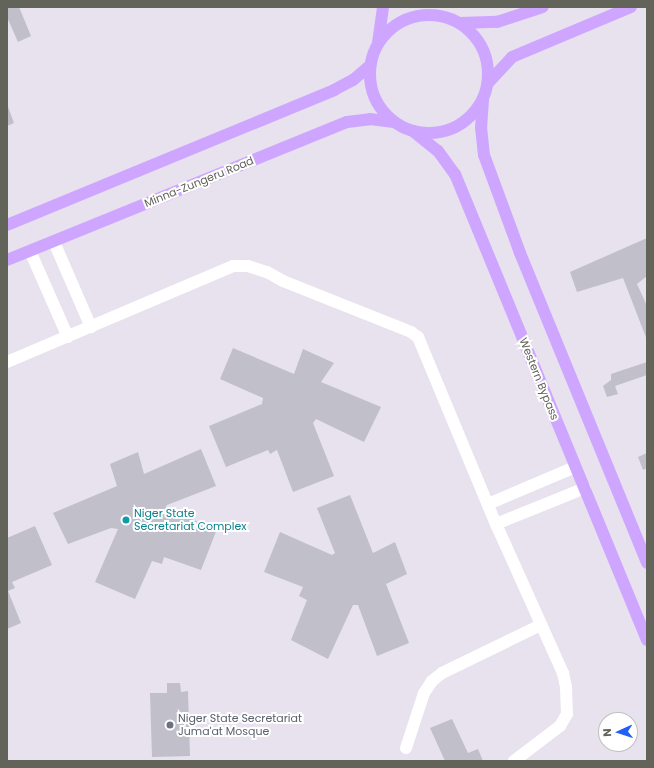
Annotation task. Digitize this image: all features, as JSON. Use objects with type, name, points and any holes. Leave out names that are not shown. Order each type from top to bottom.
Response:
[{"type":"main road","points":[[383,7],[378,45],[371,64],[371,86],[380,106],[394,122],[413,131],[433,133],[454,128],[471,117],[483,100]]},
{"type":"main road","points":[[460,23],[497,22],[542,7]]},
{"type":"main road","points":[[488,83],[512,57],[631,7]]},
{"type":"main road","points":[[378,45],[390,30],[406,19],[439,12],[460,23],[473,34],[483,48],[488,65],[488,83],[483,100],[481,126],[484,155],[520,253],[647,563]]},
{"type":"main road","points":[[7,225],[334,90],[353,80],[371,64]]},
{"type":"main road","name":"Minna-Zungeru Road","points":[[7,260],[347,122],[370,119],[394,122]]},
{"type":"main road","name":"Western Bypass","points":[[413,131],[438,151],[455,174],[647,640]]},
{"type":"lane","points":[[54,242],[91,327]]},
{"type":"lane","points":[[30,251],[68,337]]},
{"type":"lane","points":[[7,362],[233,266],[248,266],[411,332],[422,343],[496,524],[563,673],[568,700],[567,714],[560,726],[514,761]]},
{"type":"lane","points":[[488,504],[575,467]]},
{"type":"lane","points":[[496,524],[585,488]]},
{"type":"lane","points":[[406,748],[424,693],[432,681],[442,673],[541,625]]},
{"type":"building","points":[[7,7],[19,7],[31,36],[18,42],[7,17]]},
{"type":"building","points":[[7,104],[14,123],[7,126]]},
{"type":"building","points":[[647,238],[647,276],[637,284],[647,306],[647,340],[623,278],[577,292],[570,272]]},
{"type":"building","points":[[233,348],[294,374],[303,349],[334,363],[321,382],[381,407],[364,442],[316,419],[313,423],[334,476],[293,492],[277,450],[270,454],[268,450],[226,467],[209,426],[262,404],[263,398],[220,379]]},
{"type":"building","points":[[647,362],[647,375],[615,386],[618,394],[607,397],[603,386],[611,380],[611,374]]},
{"type":"building","name":"Niger State Secretariat Complex","points":[[201,449],[216,486],[167,505],[165,509],[217,529],[201,570],[164,557],[162,564],[152,561],[135,599],[95,582],[118,529],[111,528],[68,544],[53,513],[117,486],[110,464],[138,452],[144,474]]},
{"type":"building","points":[[647,453],[647,468],[643,470],[638,457]]},
{"type":"building","name":"Niger State Secretariat Complex","points":[[350,495],[373,553],[395,542],[407,574],[386,584],[409,643],[377,656],[358,605],[353,605],[328,659],[291,640],[307,600],[299,596],[303,587],[264,572],[280,532],[332,555],[335,553],[317,508]]},
{"type":"building","points":[[35,526],[52,565],[12,582],[15,588],[8,591],[21,623],[7,629],[7,538]]},
{"type":"building","name":"Niger State Secretariat Juma'at Mosque","points":[[167,683],[180,683],[181,692],[188,691],[190,756],[152,757],[150,693],[167,693]]},
{"type":"building","points":[[452,719],[468,753],[478,749],[483,761],[445,761],[430,728]]},
{"type":"place","name":"Niger State Secretariat Complex","points":[[126,520]]},
{"type":"place","name":"Niger State Secretariat Juma'at Mosque","points":[[170,725]]}]
